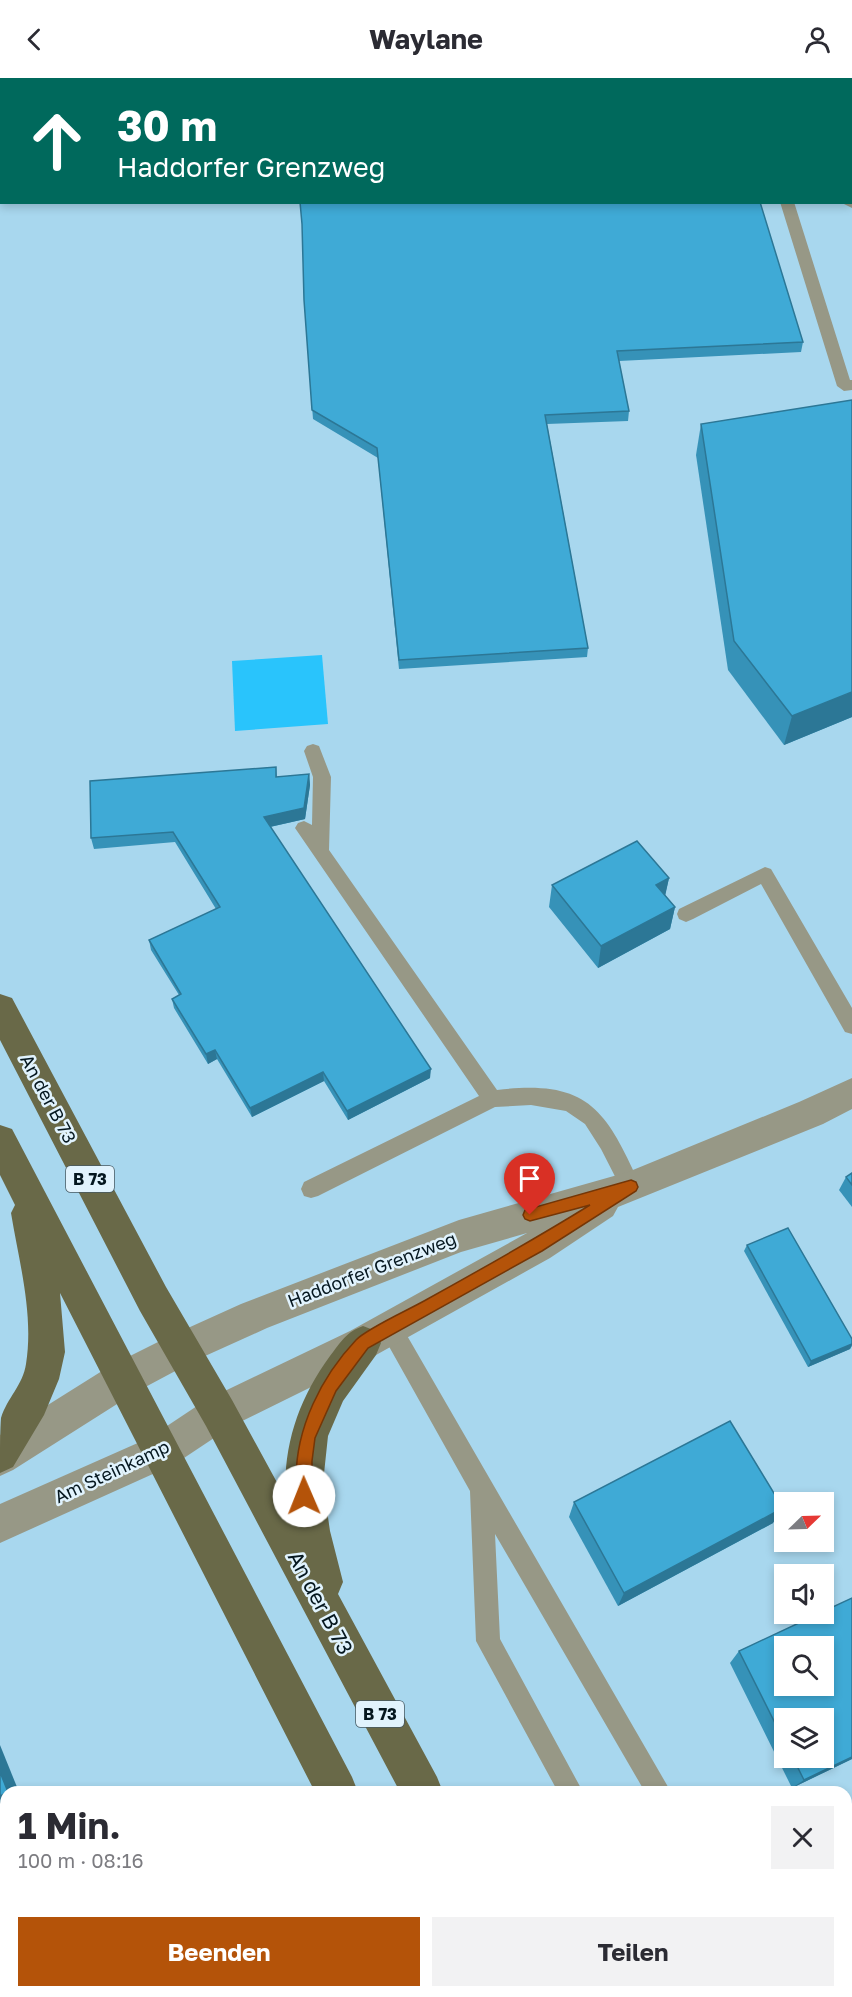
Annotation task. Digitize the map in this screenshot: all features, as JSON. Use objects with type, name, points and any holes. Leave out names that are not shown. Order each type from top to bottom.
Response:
[{"type":"main road","name":"An der B 73","points":[[0,1008],[181,1349]]},
{"type":"main road","points":[[0,1140],[335,1786]]},
{"type":"main road","points":[[0,1455],[38,1386],[47,1350],[46,1328],[25,1188]]},
{"type":"main road","points":[[338,1636],[306,1517],[304,1461],[307,1438],[331,1386],[376,1335]]},
{"type":"main road","name":"B 73","points":[[181,1349],[219,1413]]},
{"type":"main road","name":"An der B 73","points":[[219,1413],[419,1786]]},
{"type":"street","name":"Haddorfer Grenzweg","points":[[123,1379],[181,1349],[325,1287],[459,1236],[631,1187],[811,1113],[852,1093]]},
{"type":"street","name":"Haddorfer Grenzweg","points":[[219,1413],[376,1335],[537,1246],[631,1187]]},
{"type":"street","points":[[0,1455],[123,1379]]},
{"type":"street","name":"Am Steinkamp","points":[[0,1524],[162,1451],[219,1413]]},
{"type":"lane","points":[[788,204],[844,386],[852,385]]},
{"type":"lane","points":[[312,751],[322,777],[320,850]]},
{"type":"lane","points":[[304,828],[492,1099]]},
{"type":"lane","points":[[686,914],[765,874],[852,1026]]},
{"type":"lane","points":[[311,1189],[492,1099],[517,1096],[567,1102],[591,1116],[631,1187]]},
{"type":"lane","points":[[376,1335],[480,1487],[655,1786]]},
{"type":"lane","points":[[480,1487],[489,1641],[568,1786]]},
{"type":"water","points":[[322,655],[328,724],[235,731],[232,661]]},
{"type":"building","points":[[300,204],[761,204],[803,342],[617,351],[629,411],[545,415],[588,648],[399,660],[377,448],[312,410],[304,300]]},
{"type":"building","points":[[852,400],[852,692],[792,716],[734,641],[701,424]]},
{"type":"building","points":[[276,767],[276,777],[309,774],[304,808],[264,817],[431,1069],[347,1111],[323,1072],[250,1108],[215,1050],[206,1054],[172,999],[181,994],[149,940],[220,907],[173,832],[91,838],[90,781]]},
{"type":"building","points":[[637,841],[669,878],[656,885],[675,907],[601,946],[552,885]]},
{"type":"building","points":[[852,1173],[852,1185],[846,1177]]},
{"type":"building","points":[[788,1228],[852,1339],[852,1344],[811,1361],[747,1245]]},
{"type":"building","points":[[730,1421],[774,1493],[774,1513],[624,1593],[574,1502]]},
{"type":"building","points":[[852,1598],[852,1757],[834,1766],[834,1708],[774,1708],[774,1721],[739,1651],[797,1624],[834,1624],[834,1606]]},
{"type":"building","points":[[798,1768],[829,1768],[804,1780]]},
{"type":"building","points":[[0,1772],[6,1786],[0,1786]]},
{"type":"route","points":[[304,1496],[304,1461],[307,1438],[331,1386],[363,1343],[537,1246],[631,1187],[530,1215]]}]
